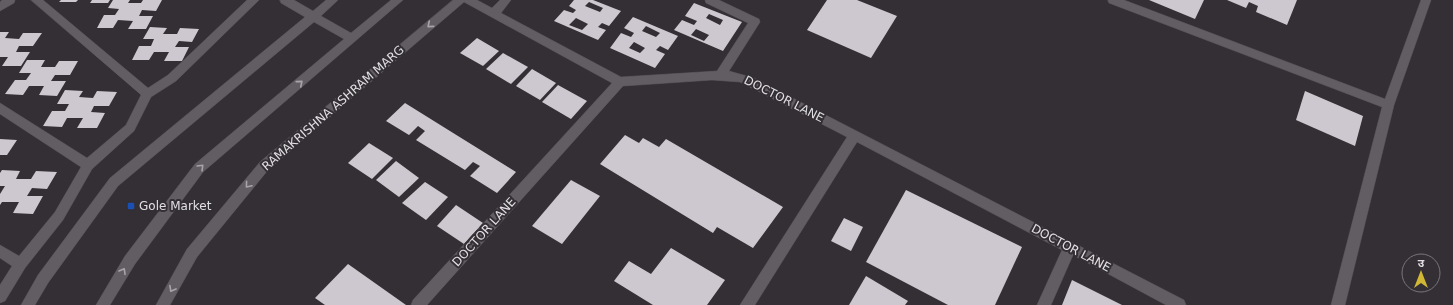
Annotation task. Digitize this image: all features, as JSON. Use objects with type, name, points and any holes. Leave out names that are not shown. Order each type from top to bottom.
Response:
[{"type":"street","points":[[0,7],[10,0]]},
{"type":"street","points":[[36,0],[147,94]]},
{"type":"street","points":[[0,297],[20,264],[60,216],[88,165],[130,128],[147,94],[172,78],[254,0]]},
{"type":"street","points":[[285,0],[352,39]]},
{"type":"street","points":[[28,305],[43,279],[114,182],[333,0]]},
{"type":"street","points":[[103,305],[130,260],[199,168],[398,0]]},
{"type":"street","name":"RAMAKRISHNA ASHRAM MARG","points":[[163,305],[192,253],[264,166],[460,0]]},
{"type":"street","points":[[468,0],[620,82]]},
{"type":"street","points":[[493,14],[506,0]]},
{"type":"street","points":[[710,0],[755,22],[721,74]]},
{"type":"street","points":[[1113,0],[1388,105]]},
{"type":"street","points":[[1338,305],[1388,105],[1426,0]]},
{"type":"street","name":"DOCTOR LANE","points":[[418,305],[620,82],[721,74],[736,76],[750,81],[1070,246],[1180,305]]},
{"type":"street","points":[[0,108],[88,165]]},
{"type":"street","points":[[747,305],[855,135]]},
{"type":"street","points":[[1044,305],[1070,246]]},
{"type":"street","points":[[0,251],[20,264]]},
{"type":"building","points":[[61,0],[78,0],[76,2],[59,2]]},
{"type":"building","points":[[92,0],[110,0],[108,3],[90,3]]},
{"type":"building","points":[[113,0],[130,0],[128,3],[141,3],[143,0],[162,0],[156,11],[142,10],[139,16],[153,16],[146,29],[128,29],[133,21],[118,20],[113,28],[97,28],[104,15],[115,15],[119,9],[108,8]]},
{"type":"building","points":[[574,0],[593,0],[621,11],[609,26],[602,23],[598,27],[606,30],[598,40],[554,21],[564,10],[573,13],[576,10],[569,6]],"holes":[[[589,2],[603,8],[600,12],[585,6]],[[576,18],[588,24],[582,30],[569,25]]]},
{"type":"building","points":[[827,0],[857,0],[897,16],[871,58],[807,30]]},
{"type":"building","points":[[1149,0],[1204,0],[1195,19]]},
{"type":"building","points":[[1227,0],[1297,0],[1287,25],[1256,12],[1258,6],[1249,2],[1246,8]]},
{"type":"building","points":[[694,3],[742,22],[723,51],[674,30],[682,20],[694,25],[697,21],[685,16]],"holes":[[[709,14],[723,20],[720,25],[706,18]],[[696,29],[709,35],[704,41],[691,35]]]},
{"type":"building","points":[[633,17],[678,36],[668,50],[660,46],[656,50],[665,54],[655,68],[610,48],[621,33],[631,37],[634,33],[624,28]],"holes":[[[646,26],[660,33],[656,37],[642,31]],[[634,42],[645,48],[640,53],[629,48]]]},
{"type":"building","points":[[150,27],[167,28],[163,34],[177,34],[180,28],[199,29],[192,42],[179,41],[175,47],[189,47],[182,61],[164,61],[169,52],[154,52],[149,60],[132,60],[139,46],[151,46],[154,39],[143,39]]},
{"type":"building","points":[[0,32],[9,32],[5,38],[19,39],[23,33],[42,33],[33,46],[19,46],[16,52],[30,52],[21,66],[2,66],[8,57],[0,57]]},
{"type":"building","points":[[477,38],[499,51],[483,66],[460,53]]},
{"type":"building","points":[[503,53],[528,67],[511,84],[486,69]]},
{"type":"building","points":[[27,60],[45,60],[41,67],[55,67],[59,61],[78,61],[70,75],[55,75],[51,81],[66,81],[57,96],[39,95],[44,86],[29,86],[23,95],[5,94],[15,80],[26,80],[31,73],[19,73]]},
{"type":"building","points":[[532,69],[556,83],[540,100],[516,86]]},
{"type":"building","points":[[558,85],[587,101],[571,119],[542,102]]},
{"type":"building","points":[[65,90],[83,91],[79,97],[93,98],[97,91],[117,92],[109,106],[94,106],[91,112],[105,113],[97,128],[77,128],[83,118],[67,118],[62,127],[43,126],[52,111],[65,111],[69,104],[57,104]]},
{"type":"building","points":[[1305,91],[1363,116],[1355,146],[1296,120]]},
{"type":"building","points":[[405,103],[516,172],[497,193],[470,176],[480,166],[473,162],[465,170],[416,140],[425,131],[418,126],[409,135],[386,121]]},
{"type":"building","points":[[625,135],[639,143],[643,138],[659,147],[666,139],[783,207],[753,248],[717,227],[713,233],[600,164]]},
{"type":"building","points":[[0,139],[17,140],[7,155],[0,155]]},
{"type":"building","points":[[369,143],[393,158],[372,179],[348,163]]},
{"type":"building","points":[[396,161],[419,178],[399,197],[376,180]]},
{"type":"building","points":[[2,170],[20,171],[16,179],[31,179],[36,171],[57,172],[47,189],[32,188],[27,196],[43,196],[33,214],[13,213],[19,202],[2,202],[0,205],[0,194],[5,186],[0,186],[0,173]]},
{"type":"building","points":[[571,180],[600,196],[562,244],[532,226]]},
{"type":"building","points":[[425,182],[448,197],[426,220],[402,203]]},
{"type":"building","points":[[906,190],[1022,247],[995,305],[948,305],[866,262]]},
{"type":"building","points":[[456,205],[483,223],[464,244],[437,226]]},
{"type":"building","points":[[844,218],[863,227],[851,251],[831,241]]},
{"type":"building","points":[[671,248],[725,280],[707,305],[653,305],[614,281],[629,261],[651,274]]},
{"type":"building","points":[[348,264],[406,305],[325,305],[315,298]]},
{"type":"building","points":[[866,276],[908,301],[905,305],[849,305]]},
{"type":"building","points":[[1072,280],[1122,305],[1062,305]]},
{"type":"place","name":"Gole Market","points":[[131,206]]}]
